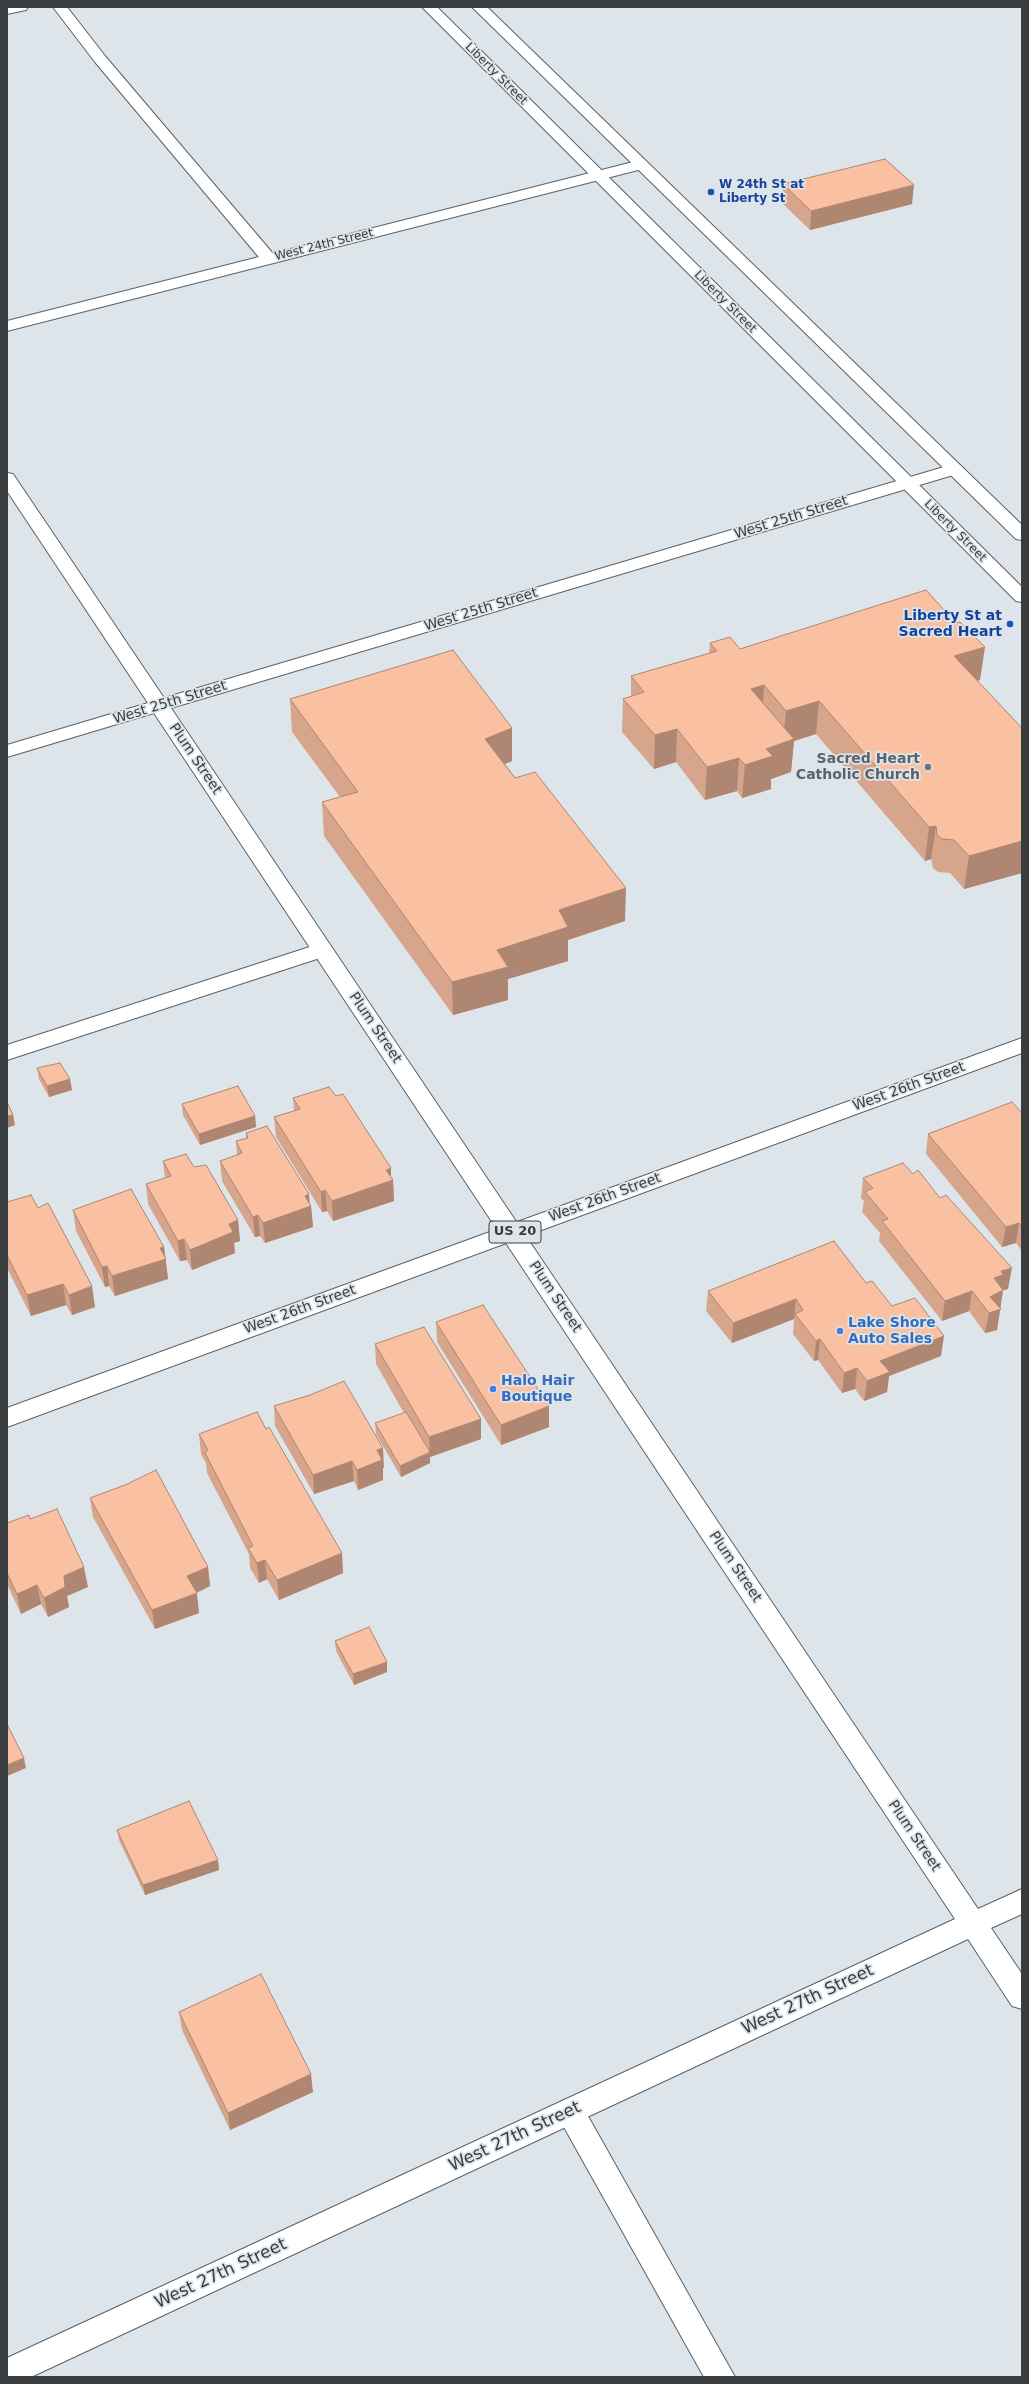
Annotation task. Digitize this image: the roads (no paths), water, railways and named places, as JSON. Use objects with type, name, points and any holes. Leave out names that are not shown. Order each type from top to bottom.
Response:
[{"type":"street","points":[[7,10],[21,7]]},
{"type":"street","points":[[60,7],[100,59],[269,259]]},
{"type":"street","name":"Liberty Street","points":[[429,7],[1022,598]]},
{"type":"street","points":[[479,7],[1022,535]]},
{"type":"street","name":"West 24th Street","points":[[7,326],[641,164]]},
{"type":"street","name":"West 25th Street","points":[[7,752],[954,469]]},
{"type":"street","name":"Plum Street","points":[[7,478],[1022,1997]]},
{"type":"street","points":[[7,1053],[322,950]]},
{"type":"street","name":"West 26th Street","points":[[7,1418],[1022,1045]]},
{"type":"street","name":"West 27th Street","points":[[7,2373],[1022,1901]]},
{"type":"street","points":[[570,2111],[720,2377]]},
{"type":"place","name":"W 24th St at Liberty St","points":[[711,192]]},
{"type":"place","name":"Liberty St at Sacred Heart","points":[[1010,624]]},
{"type":"place","name":"Sacred Heart Catholic Church","points":[[928,767]]},
{"type":"place","name":"Lake Shore Auto Sales","points":[[840,1331]]},
{"type":"place","name":"Halo Hair Boutique","points":[[493,1389]]}]
